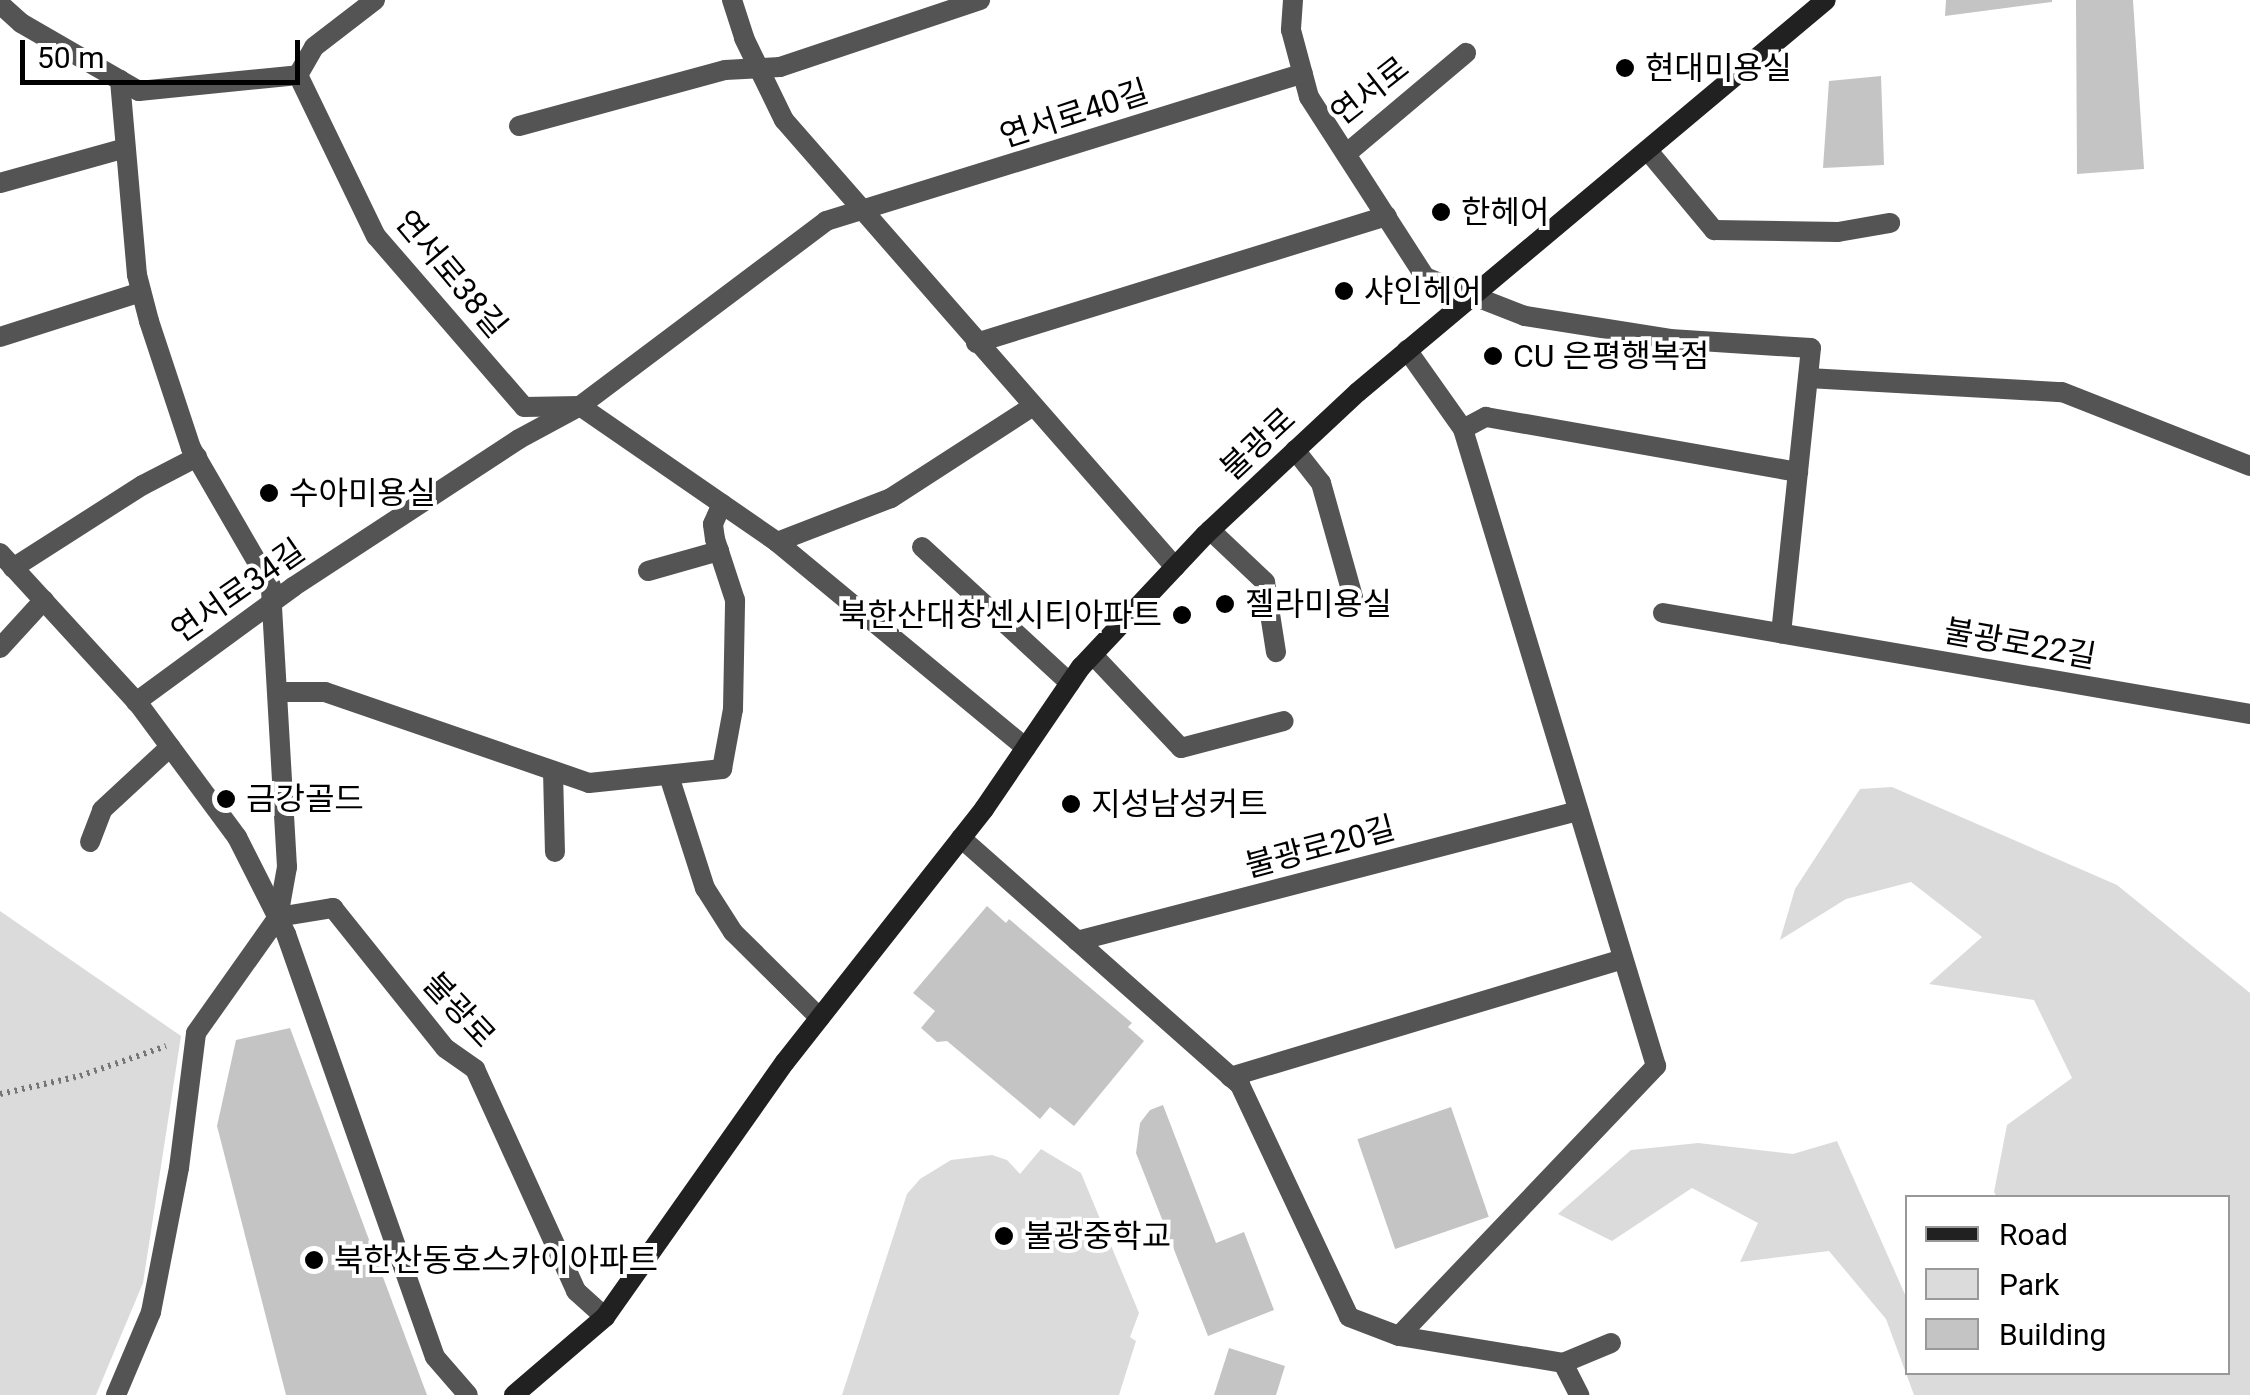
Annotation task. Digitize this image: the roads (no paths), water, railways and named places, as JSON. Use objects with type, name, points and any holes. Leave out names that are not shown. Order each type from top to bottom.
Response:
[{"type":"main road","name":"불광로","points":[[514,1395],[605,1317],[820,1018],[961,838],[1070,683],[1175,567],[1295,450],[1407,350],[1650,152],[1826,0]]},
{"type":"street","points":[[0,4],[21,23],[139,90],[298,75],[314,47],[375,0]]},
{"type":"street","points":[[732,0],[758,68],[784,120],[1175,567]]},
{"type":"street","points":[[519,126],[725,70],[780,67],[980,0]]},
{"type":"street","name":"연서로","points":[[1292,0],[1291,30],[1310,97],[1346,154],[1466,53]]},
{"type":"street","name":"연서로40길","points":[[580,406],[826,221],[864,213],[1303,73]]},
{"type":"street","name":"연서로38길","points":[[298,75],[376,236],[524,407],[580,406]]},
{"type":"street","points":[[116,1395],[151,1312],[179,1168],[195,1038],[278,918],[287,867],[272,586],[197,457],[141,292],[120,80]]},
{"type":"street","points":[[0,183],[125,148]]},
{"type":"street","points":[[1650,152],[1714,230],[1838,232],[1890,223]]},
{"type":"street","points":[[1346,154],[1426,276],[1470,296],[1525,316],[1670,340],[1811,348],[1781,633]]},
{"type":"street","points":[[976,343],[1387,216]]},
{"type":"street","points":[[0,337],[141,292]]},
{"type":"street","points":[[1400,1336],[1656,1066],[1463,429],[1407,350]]},
{"type":"street","points":[[1808,378],[2062,392],[2250,466]]},
{"type":"street","points":[[580,406],[777,542],[1026,748]]},
{"type":"street","name":"연서로34길","points":[[136,702],[274,602],[519,438],[580,406]]},
{"type":"street","points":[[777,542],[891,498],[1033,406]]},
{"type":"street","points":[[1463,429],[1486,417],[1798,472]]},
{"type":"street","points":[[1295,450],[1321,483],[1353,597]]},
{"type":"street","points":[[197,457],[7,561],[136,702],[238,836],[278,918],[435,1357],[468,1395]]},
{"type":"street","points":[[280,692],[325,692],[589,784],[722,769],[733,708],[735,600],[713,524],[722,504]]},
{"type":"street","points":[[1210,530],[1265,582],[1276,652]]},
{"type":"street","points":[[922,547],[1070,683]]},
{"type":"street","points":[[648,570],[719,551]]},
{"type":"street","points":[[0,648],[44,600]]},
{"type":"street","name":"불광로22길","points":[[1663,613],[2250,714]]},
{"type":"street","points":[[1093,655],[1181,748],[1284,721]]},
{"type":"street","points":[[90,842],[102,810],[170,747]]},
{"type":"street","points":[[553,772],[554,852]]},
{"type":"street","points":[[669,776],[705,888],[733,932],[820,1018]]},
{"type":"street","name":"불광로20길","points":[[1077,941],[1578,811]]},
{"type":"street","points":[[961,838],[1240,1085],[1349,1317],[1400,1336],[1563,1363],[1611,1343]]},
{"type":"street","name":"불광로","points":[[278,918],[333,908],[445,1048],[476,1069],[576,1291],[605,1317]]},
{"type":"street","points":[[1230,1077],[1623,959]]},
{"type":"street","points":[[1563,1363],[1579,1395]]},
{"type":"place","name":"현대미용실","points":[[1625,68]]},
{"type":"place","name":"한헤어","points":[[1441,212]]},
{"type":"place","name":"샤인헤어","points":[[1344,291]]},
{"type":"place","name":"CU 은평행복점","points":[[1493,356]]},
{"type":"place","name":"수아미용실","points":[[269,493]]},
{"type":"place","name":"젤라미용실","points":[[1225,604]]},
{"type":"place","name":"북한산대창센시티아파트","points":[[1182,615]]},
{"type":"place","name":"금강골드","points":[[226,799]]},
{"type":"place","name":"지성남성커트","points":[[1071,804]]},
{"type":"place","name":"불광중학교","points":[[1004,1236]]},
{"type":"place","name":"북한산동호스카이아파트","points":[[314,1260]]}]
